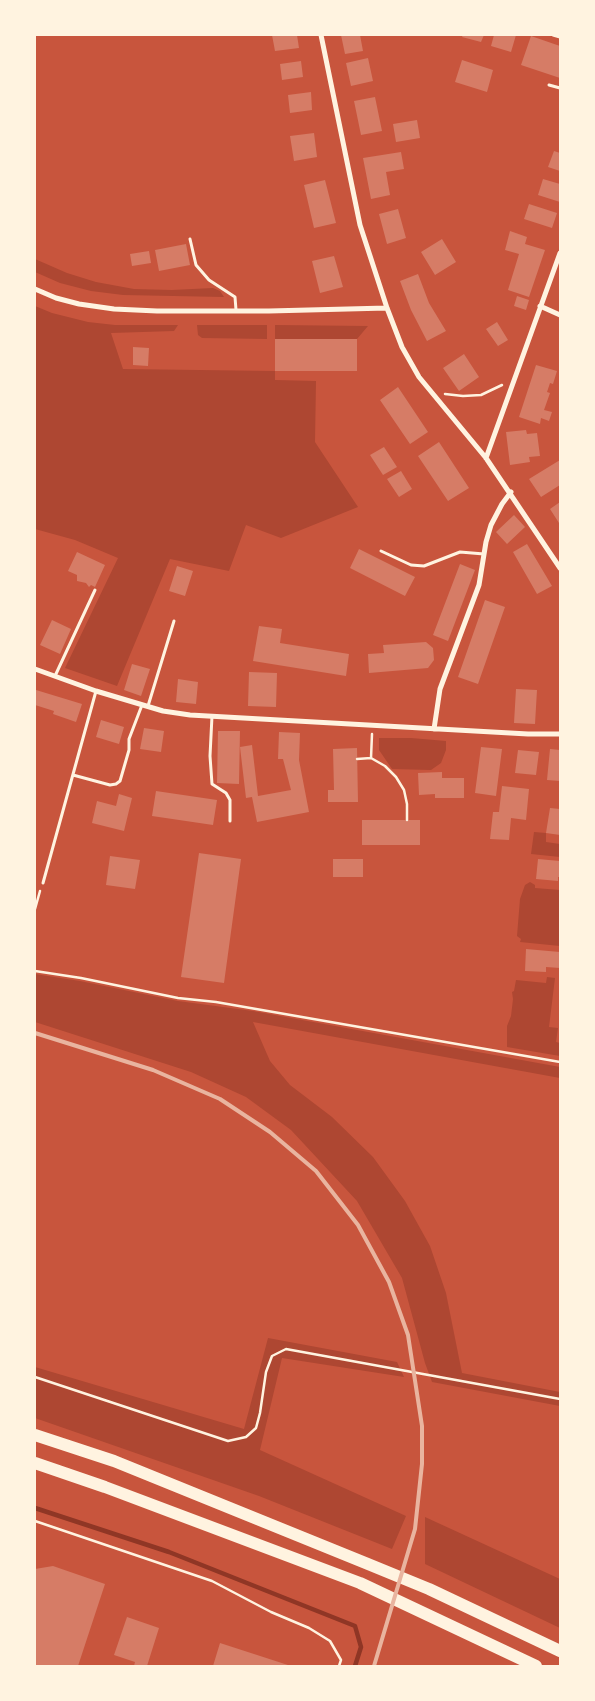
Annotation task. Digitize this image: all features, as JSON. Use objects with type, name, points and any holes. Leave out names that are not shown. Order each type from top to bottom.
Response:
[{"type":"highway","points":[[35,1435],[114,1461],[429,1589],[560,1651]]},
{"type":"highway","points":[[35,1463],[105,1486],[360,1583],[536,1666]]},
{"type":"street","points":[[321,35],[360,225],[387,308],[405,353],[419,377],[486,458],[511,492],[560,568]]},
{"type":"street","points":[[486,458],[560,253]]},
{"type":"street","points":[[35,289],[56,298],[79,304],[114,309],[236,311],[387,308]]},
{"type":"street","points":[[540,306],[560,315]]},
{"type":"street","points":[[434,728],[440,689],[479,585],[491,525],[511,492]]},
{"type":"street","points":[[35,670],[145,706],[190,715],[528,734],[560,734]]},
{"type":"lane","points":[[553,35],[560,37]]},
{"type":"lane","points":[[549,85],[560,88]]},
{"type":"lane","points":[[190,239],[196,265],[209,280],[235,297],[236,311]]},
{"type":"lane","points":[[381,551],[411,565],[424,566],[460,552],[484,554]]},
{"type":"lane","points":[[55,676],[95,590]]},
{"type":"lane","points":[[73,775],[110,785],[116,784],[120,780],[129,739],[145,706],[174,622]]},
{"type":"lane","points":[[43,883],[96,691]]},
{"type":"lane","points":[[212,716],[210,756],[212,784],[226,792],[230,800],[230,821]]},
{"type":"path","points":[[436,398],[446,393],[463,396],[481,395],[499,386],[513,382]]},
{"type":"path","points":[[370,758],[371,746]]},
{"type":"path","points":[[357,759],[370,758],[385,766],[396,777],[404,790],[407,804],[407,820]]},
{"type":"path","points":[[35,909],[43,883]]},
{"type":"path","points":[[35,971],[81,978],[178,998],[216,1002],[560,1062]]},
{"type":"path","points":[[35,1377],[228,1441],[246,1437],[256,1428],[266,1372],[272,1356],[286,1349],[560,1399]]},
{"type":"path","points":[[35,1520],[212,1581],[271,1612],[309,1628],[330,1641],[341,1660],[339,1666]]},
{"type":"shaded area","points":[[35,259],[67,273],[96,282],[134,289],[213,288],[220,291],[224,297],[123,295],[91,291],[60,283],[35,272]]},
{"type":"shaded area","points":[[35,306],[52,313],[88,322],[115,325],[178,325],[174,331],[111,333],[123,369],[275,371],[275,380],[316,381],[315,442],[358,507],[281,538],[246,525],[229,571],[170,559],[117,686],[65,668],[118,558],[75,540],[35,529]]},
{"type":"shaded area","points":[[197,325],[267,325],[267,339],[202,338],[198,335]]},
{"type":"shaded area","points":[[275,325],[368,326],[357,339],[275,339]]},
{"type":"shaded area","points":[[379,738],[446,741],[446,750],[441,763],[431,770],[392,769],[379,750]]},
{"type":"shaded area","points":[[534,832],[546,833],[546,842],[560,844],[560,857],[531,854]]},
{"type":"shaded area","points":[[530,882],[535,885],[535,888],[560,890],[560,946],[520,942],[521,939],[517,936],[520,899],[525,885]]},
{"type":"shaded area","points":[[35,974],[178,1001],[253,1011],[560,1067],[560,1078],[253,1022],[270,1061],[290,1085],[332,1117],[373,1157],[405,1201],[430,1246],[446,1293],[462,1373],[560,1392],[560,1406],[432,1382],[402,1278],[357,1201],[291,1130],[246,1097],[191,1072],[35,1022]]},
{"type":"shaded area","points":[[547,977],[555,978],[549,1027],[558,1028],[556,1042],[560,1043],[560,1056],[507,1047],[507,1026],[511,1016],[512,992],[514,991],[516,980],[546,983]]},
{"type":"shaded area","points":[[268,1338],[397,1362],[404,1377],[282,1358],[260,1450],[406,1516],[392,1549],[259,1496],[35,1418],[35,1367],[244,1429]]},
{"type":"shaded area","points":[[425,1517],[560,1579],[560,1628],[425,1564]]},
{"type":"building","points":[[272,35],[297,35],[299,48],[275,51]]},
{"type":"building","points":[[341,35],[360,35],[363,51],[345,54]]},
{"type":"building","points":[[463,35],[484,35],[481,42],[462,37]]},
{"type":"building","points":[[494,35],[516,35],[511,52],[491,46]]},
{"type":"building","points":[[531,36],[560,46],[560,78],[521,65]]},
{"type":"building","points":[[368,58],[373,81],[351,86],[346,63]]},
{"type":"building","points":[[462,60],[493,70],[487,92],[455,82]]},
{"type":"building","points":[[301,61],[303,77],[282,80],[280,64]]},
{"type":"building","points":[[311,92],[312,110],[290,113],[288,95]]},
{"type":"building","points":[[375,97],[382,131],[361,135],[354,101]]},
{"type":"building","points":[[417,120],[420,138],[396,142],[393,124]]},
{"type":"building","points":[[314,133],[317,157],[294,161],[290,136]]},
{"type":"building","points":[[554,151],[560,153],[560,171],[548,167]]},
{"type":"building","points":[[401,152],[404,169],[386,172],[390,195],[371,199],[363,158]]},
{"type":"building","points":[[543,179],[560,184],[560,202],[538,195]]},
{"type":"building","points":[[325,180],[336,223],[314,228],[304,185]]},
{"type":"building","points":[[529,204],[557,213],[552,228],[524,219]]},
{"type":"building","points":[[398,209],[406,238],[387,244],[379,214]]},
{"type":"building","points":[[510,231],[527,237],[525,244],[545,250],[529,297],[508,290],[519,254],[505,250]]},
{"type":"building","points":[[442,239],[456,262],[435,275],[421,252]]},
{"type":"building","points":[[186,244],[190,265],[159,271],[155,250]]},
{"type":"building","points":[[149,251],[151,263],[132,266],[130,254]]},
{"type":"building","points":[[334,256],[343,287],[320,293],[312,261]]},
{"type":"building","points":[[418,274],[429,303],[446,331],[427,341],[411,310],[400,281]]},
{"type":"building","points":[[517,296],[529,300],[526,310],[514,306]]},
{"type":"building","points":[[497,322],[508,340],[498,346],[486,329]]},
{"type":"building","points":[[275,339],[357,339],[357,371],[275,371]]},
{"type":"building","points":[[133,347],[149,348],[148,366],[133,365]]},
{"type":"building","points":[[464,354],[479,377],[459,391],[443,368]]},
{"type":"building","points":[[536,365],[557,371],[553,384],[550,383],[547,392],[550,393],[544,410],[552,412],[549,421],[541,418],[540,424],[519,417]]},
{"type":"building","points":[[398,387],[428,432],[410,444],[380,400]]},
{"type":"building","points":[[526,430],[527,434],[537,433],[540,456],[529,457],[530,462],[510,465],[506,432]]},
{"type":"building","points":[[439,442],[469,488],[448,501],[418,456]]},
{"type":"building","points":[[384,447],[397,467],[383,475],[370,455]]},
{"type":"building","points":[[560,460],[560,485],[541,497],[529,479]]},
{"type":"building","points":[[401,471],[412,489],[399,497],[387,479]]},
{"type":"building","points":[[560,502],[560,522],[559,523],[550,509]]},
{"type":"building","points":[[514,515],[525,527],[507,544],[496,532]]},
{"type":"building","points":[[527,544],[552,586],[537,594],[513,552]]},
{"type":"building","points":[[359,549],[415,577],[405,596],[350,568]]},
{"type":"building","points":[[77,552],[105,565],[95,587],[91,585],[89,587],[86,583],[77,581],[77,575],[68,571]]},
{"type":"building","points":[[460,564],[475,570],[448,641],[433,635]]},
{"type":"building","points":[[177,566],[193,571],[185,596],[169,591]]},
{"type":"building","points":[[485,600],[505,607],[478,684],[458,677]]},
{"type":"building","points":[[52,620],[71,629],[60,654],[40,645]]},
{"type":"building","points":[[259,626],[282,629],[280,643],[349,654],[346,676],[253,661]]},
{"type":"building","points":[[426,642],[433,648],[434,660],[428,668],[369,673],[368,654],[384,653],[383,645]]},
{"type":"building","points":[[132,664],[150,669],[141,696],[124,690]]},
{"type":"building","points":[[249,672],[277,673],[276,707],[248,706]]},
{"type":"building","points":[[178,679],[198,682],[196,704],[176,702]]},
{"type":"building","points":[[516,689],[537,690],[535,724],[514,723]]},
{"type":"building","points":[[36,690],[82,704],[76,722],[53,714],[54,711],[35,705]]},
{"type":"building","points":[[101,720],[124,727],[119,744],[96,737]]},
{"type":"building","points":[[144,728],[164,731],[161,752],[140,749]]},
{"type":"building","points":[[218,731],[240,731],[239,784],[217,783]]},
{"type":"building","points":[[279,732],[300,733],[299,760],[309,812],[257,822],[252,797],[246,798],[240,747],[252,745],[258,796],[291,790],[283,759],[278,759]]},
{"type":"building","points":[[481,747],[502,749],[496,796],[475,793]]},
{"type":"building","points":[[357,748],[358,802],[328,802],[328,790],[334,790],[333,749]]},
{"type":"building","points":[[550,749],[560,750],[560,781],[547,780]]},
{"type":"building","points":[[518,750],[539,752],[536,775],[515,773]]},
{"type":"building","points":[[442,772],[442,778],[464,778],[464,798],[435,798],[435,794],[419,795],[418,773]]},
{"type":"building","points":[[502,786],[529,789],[526,820],[511,818],[509,840],[490,839],[493,812],[499,812]]},
{"type":"building","points":[[156,791],[217,800],[213,825],[152,816]]},
{"type":"building","points":[[119,794],[132,798],[124,831],[92,823],[97,801],[116,806]]},
{"type":"building","points":[[550,808],[560,809],[560,835],[546,833]]},
{"type":"building","points":[[362,820],[420,820],[420,845],[362,845]]},
{"type":"building","points":[[199,853],[241,859],[224,983],[181,977]]},
{"type":"building","points":[[110,856],[140,860],[135,889],[106,885]]},
{"type":"building","points":[[333,859],[363,859],[363,877],[333,877]]},
{"type":"building","points":[[538,859],[560,861],[560,877],[558,877],[558,881],[536,879]]},
{"type":"building","points":[[526,949],[560,952],[560,968],[546,967],[546,972],[525,971]]},
{"type":"building","points":[[53,1566],[105,1584],[78,1666],[35,1666],[35,1569]]},
{"type":"building","points":[[127,1617],[159,1628],[147,1666],[134,1666],[135,1662],[114,1655]]},
{"type":"building","points":[[220,1643],[291,1666],[213,1666]]},
{"type":"waterway","points":[[35,1508],[169,1552],[355,1626],[361,1647],[355,1666]]},
{"type":"railway","points":[[35,1033],[153,1070],[220,1099],[270,1132],[316,1171],[358,1225],[389,1282],[408,1335],[422,1426],[422,1464],[415,1529],[374,1666]]}]
